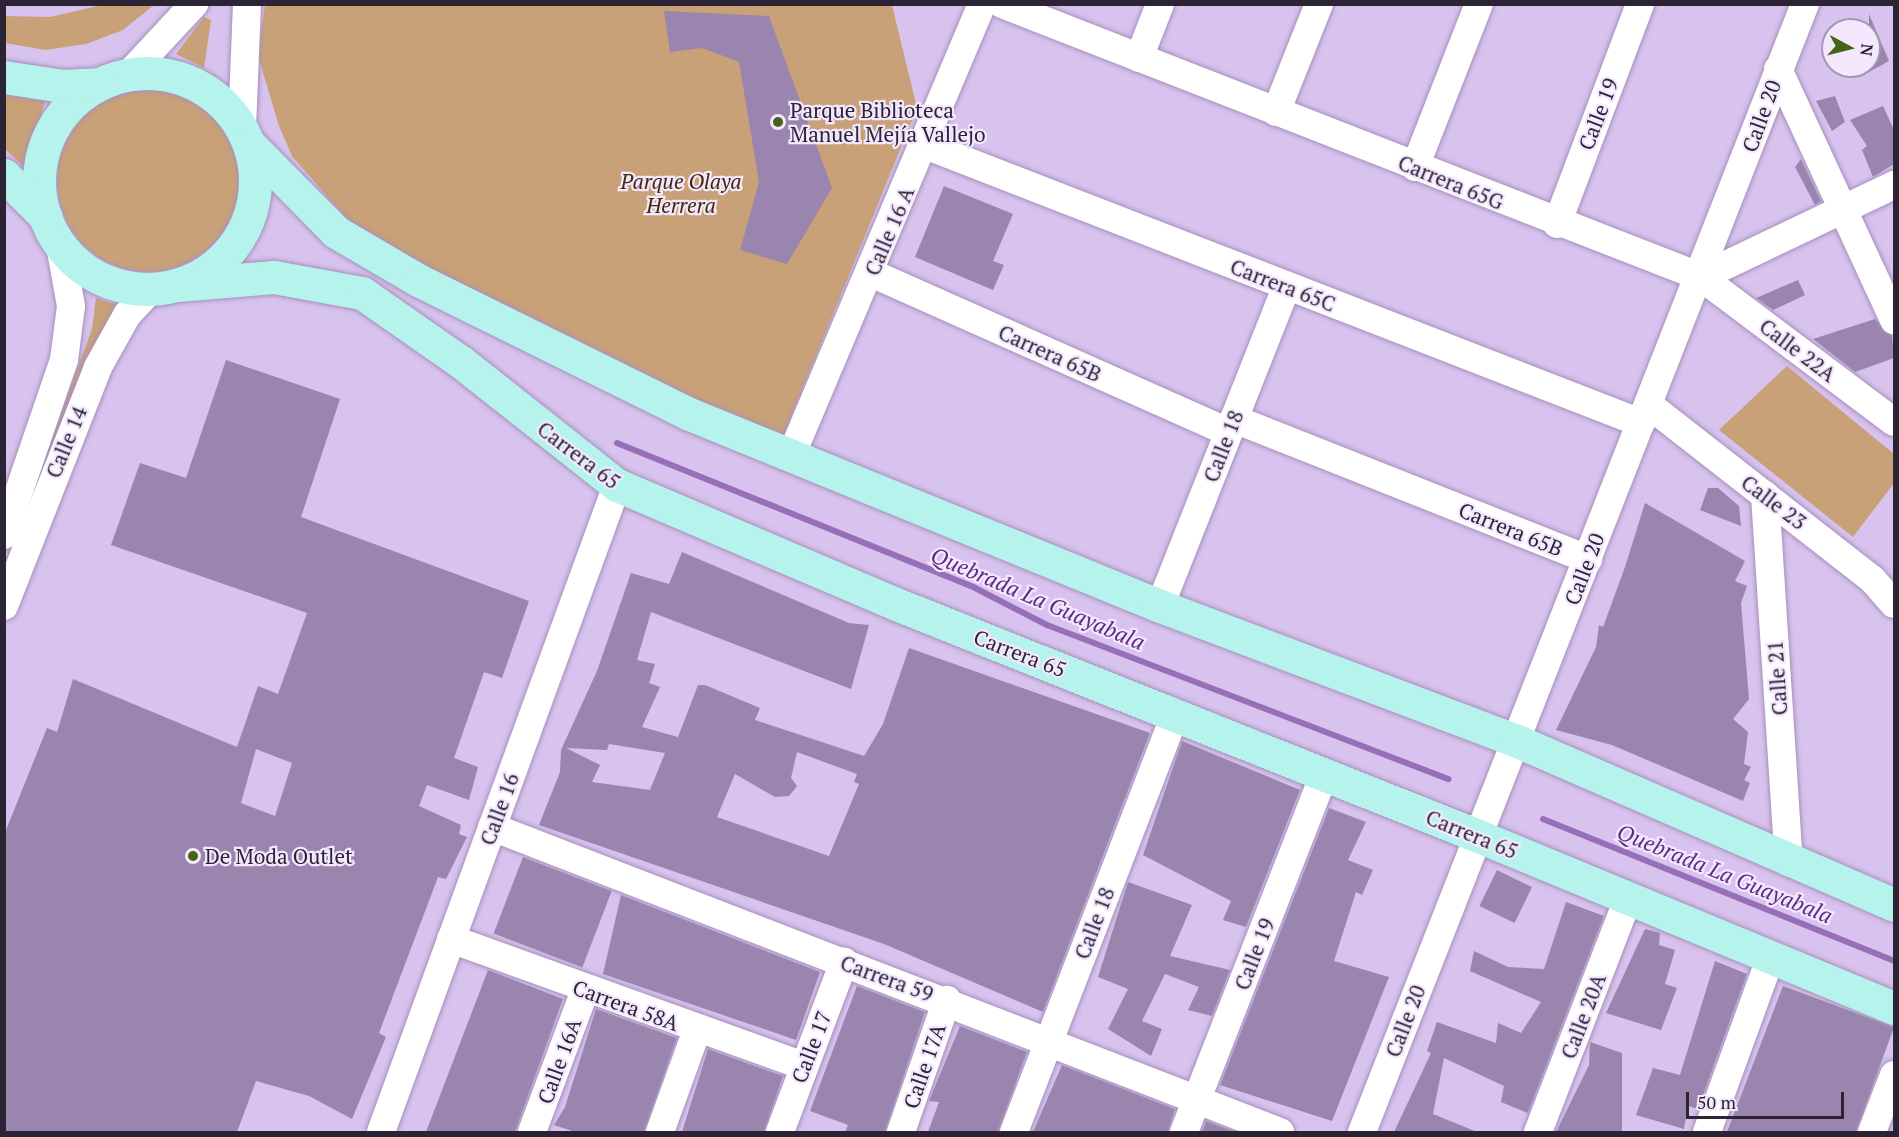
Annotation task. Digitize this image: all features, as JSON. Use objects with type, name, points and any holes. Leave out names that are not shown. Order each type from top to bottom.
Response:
[{"type":"main road","points":[[4,77],[63,86],[98,84],[129,74],[156,73],[206,89],[245,136],[336,232],[420,281],[594,370],[791,456],[1160,606],[1517,741],[1789,862],[1894,905]]},
{"type":"main road","points":[[53,231],[40,166],[47,140],[77,98],[98,84]]},
{"type":"main road","points":[[4,175],[53,231],[107,282],[164,287],[227,254],[243,230],[253,202],[245,136]]},
{"type":"main road","name":"Carrera 65","points":[[164,287],[274,277],[362,293],[461,362],[616,485],[1894,1008]]},
{"type":"street","points":[[129,74],[194,4]]},
{"type":"street","points":[[245,136],[247,4]]},
{"type":"street","name":"Calle 16 A","points":[[791,456],[871,273],[982,4]]},
{"type":"street","name":"Carrera 65G","points":[[1002,4],[1557,224],[1701,277]]},
{"type":"street","points":[[1139,58],[1160,4]]},
{"type":"street","points":[[1276,112],[1319,4]]},
{"type":"street","points":[[1415,167],[1479,4]]},
{"type":"street","name":"Calle 19","points":[[1557,224],[1640,4]]},
{"type":"street","name":"Calle 20","points":[[1362,1132],[1476,835],[1517,741],[1701,277],[1778,69],[1805,4]]},
{"type":"street","points":[[1778,69],[1894,320]]},
{"type":"street","name":"Carrera 65C","points":[[925,145],[1286,287],[1645,414]]},
{"type":"street","points":[[1701,277],[1894,185]]},
{"type":"street","name":"Calle 14","points":[[4,535],[64,360],[71,306],[53,231]]},
{"type":"street","name":"Carrera 65B","points":[[871,273],[1231,426],[1588,559]]},
{"type":"street","name":"Calle 22A","points":[[1701,277],[1894,422]]},
{"type":"street","name":"Calle 14","points":[[4,606],[98,367],[127,315],[164,287]]},
{"type":"street","name":"Calle 18","points":[[1160,606],[1286,287]]},
{"type":"street","name":"Calle 23","points":[[1645,414],[1765,495],[1872,579],[1894,604]]},
{"type":"street","name":"Calle 16","points":[[381,1132],[616,485]]},
{"type":"street","name":"Calle 21","points":[[1765,495],[1789,862]]},
{"type":"street","name":"Calle 18","points":[[1014,1132],[1175,714]]},
{"type":"street","name":"Calle 19","points":[[1184,1132],[1324,775]]},
{"type":"street","name":"Carrera 59","points":[[492,827],[947,1000],[1280,1132]]},
{"type":"street","name":"Calle 20A","points":[[1538,1132],[1628,899]]},
{"type":"street","name":"Carrera 58A","points":[[451,939],[585,990],[803,1066]]},
{"type":"street","points":[[1707,1132],[1770,959]]},
{"type":"street","name":"Calle 17","points":[[780,1132],[843,962]]},
{"type":"street","name":"Calle 16A","points":[[532,1132],[585,990]]},
{"type":"street","name":"Calle 17A","points":[[901,1132],[947,1000]]},
{"type":"street","points":[[660,1132],[697,1030]]},
{"type":"street","points":[[1872,1132],[1894,1075]]},
{"type":"green space","points":[[106,4],[154,5],[123,30],[86,44],[45,50],[5,43],[5,16],[50,17]]},
{"type":"green space","name":"Parque Olaya Herrera","points":[[265,5],[892,5],[917,108],[780,444],[589,358],[376,240],[346,218],[292,156],[279,126],[258,56]]},
{"type":"green space","points":[[204,17],[211,20],[204,68],[176,54]]},
{"type":"green space","points":[[148,90],[183,97],[199,105],[212,117],[224,130],[232,146],[239,181],[232,216],[224,232],[212,245],[199,257],[183,265],[148,272],[113,265],[97,257],[84,245],[72,232],[64,216],[57,181],[64,146],[72,130],[84,117],[97,105],[113,97]]},
{"type":"green space","points":[[4,92],[46,97],[26,169],[5,149]]},
{"type":"green space","points":[[96,298],[120,306],[5,586],[5,563],[92,329]]},
{"type":"green space","points":[[1787,366],[1894,454],[1894,483],[1853,537],[1719,430]]},
{"type":"building","name":"Parque Biblioteca Manuel Mejía Vallejo","points":[[664,11],[769,16],[832,188],[787,264],[740,250],[759,182],[739,62],[702,48],[670,52]]},
{"type":"building","points":[[1881,42],[1889,61],[1881,65]]},
{"type":"building","points":[[1835,96],[1845,122],[1832,131],[1816,101]]},
{"type":"building","points":[[1883,106],[1894,130],[1894,164],[1873,177],[1862,150],[1867,146],[1850,120]]},
{"type":"building","points":[[1801,159],[1821,201],[1815,205],[1795,167]]},
{"type":"building","points":[[944,186],[1013,214],[993,261],[1004,265],[993,290],[915,257]]},
{"type":"building","points":[[1798,280],[1805,295],[1773,310],[1756,298]]},
{"type":"building","points":[[1875,319],[1892,336],[1894,358],[1855,372],[1813,339]]},
{"type":"building","points":[[226,360],[340,399],[301,517],[529,601],[502,678],[484,672],[454,758],[478,767],[469,800],[427,785],[419,806],[461,825],[459,834],[467,837],[446,879],[438,877],[379,1033],[386,1037],[352,1119],[309,1096],[256,1081],[237,1132],[4,1132],[4,835],[47,728],[57,732],[73,679],[237,747],[258,686],[278,694],[307,613],[111,545],[140,463],[186,478]],"holes":[[[256,749],[292,763],[275,816],[241,803]]]},
{"type":"building","points":[[1708,488],[1718,488],[1739,506],[1741,526],[1700,510]]},
{"type":"building","points":[[1645,503],[1745,561],[1735,581],[1747,586],[1741,603],[1749,699],[1733,719],[1748,732],[1744,764],[1751,767],[1744,780],[1750,783],[1743,801],[1612,745],[1556,730],[1596,647],[1599,625],[1603,627]]},
{"type":"building","points":[[682,552],[849,623],[869,625],[851,689],[651,612],[637,660],[655,664],[649,683],[660,687],[642,727],[678,737],[698,685],[705,685],[760,708],[755,720],[864,756],[883,724],[909,648],[1150,733],[1043,1012],[884,944],[539,825],[560,772],[561,750],[597,671],[631,573],[669,584]],"holes":[[[609,744],[665,753],[650,790],[592,782],[600,765],[566,748],[607,750]],[[797,752],[857,774],[854,782],[859,784],[829,856],[717,817],[735,774],[775,797],[789,796],[797,786],[791,778]]]},
{"type":"building","points":[[1182,741],[1300,790],[1246,927],[1223,920],[1231,901],[1143,855]]},
{"type":"building","points":[[1329,808],[1366,822],[1348,860],[1373,870],[1362,895],[1356,892],[1334,961],[1389,977],[1332,1121],[1220,1085]]},
{"type":"building","points":[[523,857],[612,891],[582,968],[494,934]]},
{"type":"building","points":[[1497,870],[1532,887],[1515,923],[1479,906]]},
{"type":"building","points":[[1128,882],[1192,905],[1170,956],[1230,970],[1212,1016],[1188,1010],[1199,987],[1165,974],[1142,1021],[1162,1029],[1151,1056],[1108,1029],[1128,989],[1098,977]]},
{"type":"building","points":[[621,895],[820,972],[796,1040],[603,974]]},
{"type":"building","points":[[1566,902],[1604,916],[1528,1113],[1501,1102],[1504,1086],[1444,1058],[1433,1114],[1477,1132],[1394,1132],[1431,1053],[1427,1051],[1437,1022],[1496,1043],[1498,1023],[1521,1033],[1541,1002],[1470,971],[1474,951],[1508,967],[1544,969]]},
{"type":"building","points":[[1645,929],[1660,933],[1659,945],[1675,950],[1665,984],[1677,988],[1661,1030],[1606,1013]]},
{"type":"building","points":[[1715,961],[1747,974],[1698,1109],[1688,1106],[1684,1129],[1636,1115],[1653,1068],[1680,1075]]},
{"type":"building","points":[[488,970],[563,999],[515,1132],[426,1132]]},
{"type":"building","points":[[857,986],[925,1012],[885,1132],[845,1132],[848,1125],[810,1111]]},
{"type":"building","points":[[1783,986],[1894,1027],[1856,1132],[1727,1132]]},
{"type":"building","points":[[596,1009],[677,1038],[644,1132],[575,1132],[554,1125],[565,1107]]},
{"type":"building","points":[[960,1026],[1027,1052],[998,1132],[928,1132],[939,1102],[929,1101]]},
{"type":"building","points":[[1590,1042],[1622,1053],[1622,1132],[1556,1132],[1589,1065]]},
{"type":"building","points":[[708,1049],[783,1076],[764,1132],[682,1132]]},
{"type":"building","points":[[1062,1065],[1175,1109],[1168,1132],[1033,1132]]},
{"type":"building","points":[[1206,1121],[1236,1132],[1202,1132]]},
{"type":"waterway","name":"Quebrada La Guayabala","points":[[617,443],[975,588],[1047,625],[1448,779]]},
{"type":"waterway","name":"Quebrada La Guayabala","points":[[1543,819],[1894,961]]},
{"type":"place","name":"Parque Biblioteca Manuel Mejía Vallejo","points":[[778,122]]},
{"type":"place","name":"De Moda Outlet","points":[[193,856]]}]
